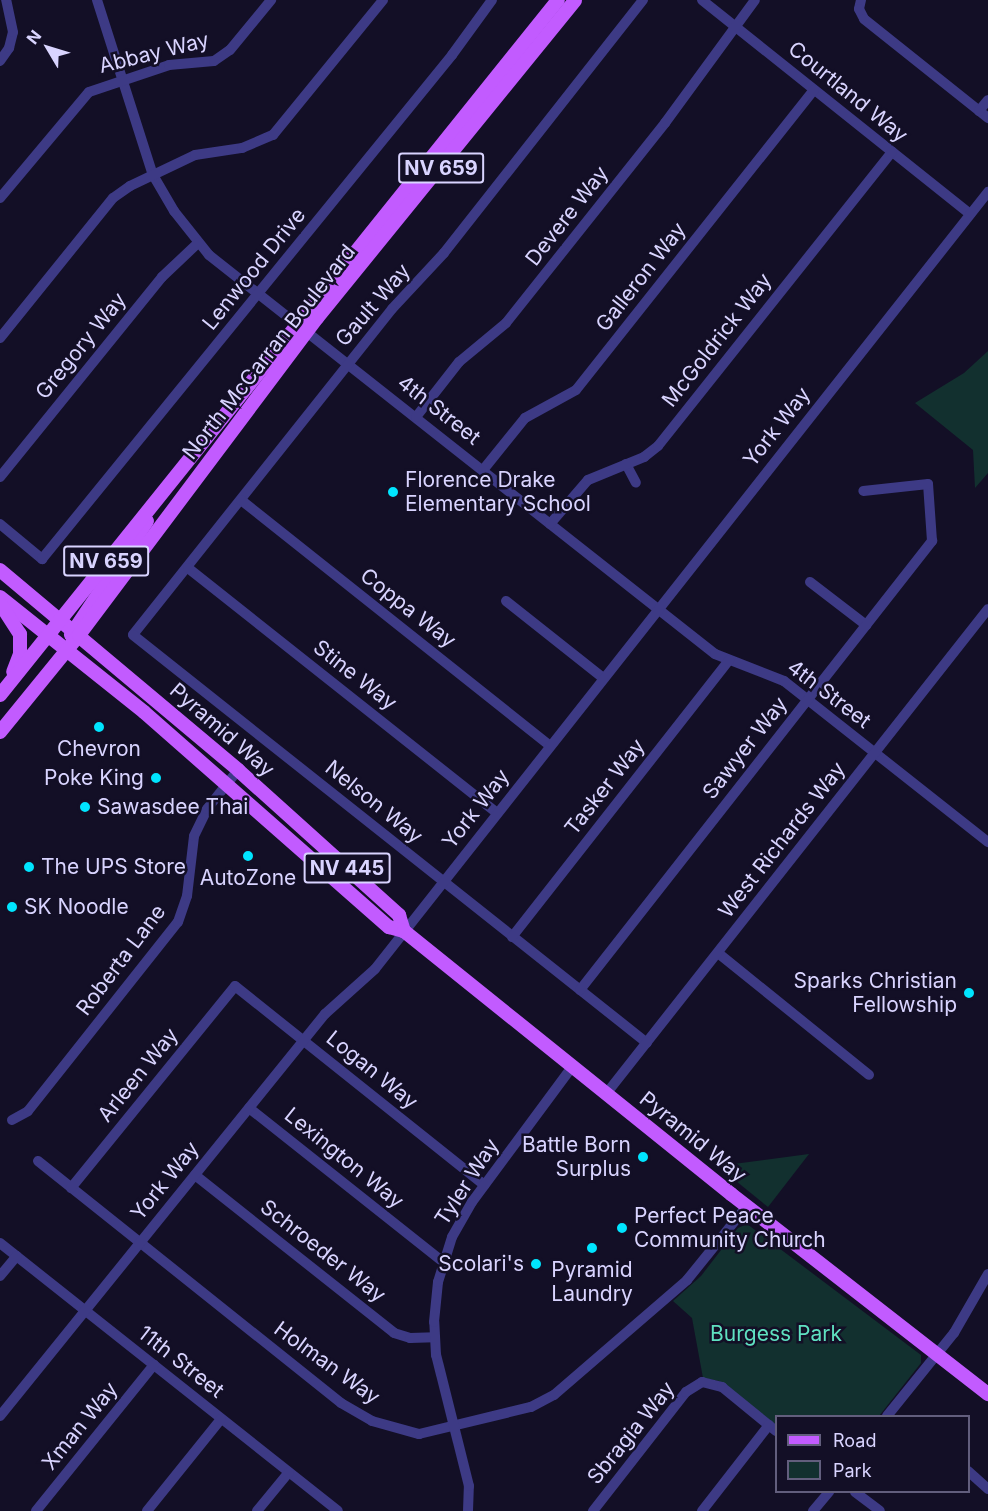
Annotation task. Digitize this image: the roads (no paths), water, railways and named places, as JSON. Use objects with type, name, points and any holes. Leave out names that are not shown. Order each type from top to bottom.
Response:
[{"type":"main road","name":"North McCarran Boulevard","points":[[0,732],[68,648],[76,633],[301,330],[558,0]]},
{"type":"main road","name":"North McCarran Boulevard","points":[[3,691],[154,502],[301,330],[574,0]]},
{"type":"main road","points":[[76,633],[145,525],[154,502]]},
{"type":"main road","name":"Pyramid Way","points":[[0,570],[238,770],[399,915],[404,931]]},
{"type":"main road","name":"Pyramid Way","points":[[0,597],[47,636],[68,648],[227,783],[389,927],[404,931],[747,1206],[988,1394]]},
{"type":"main road","points":[[0,603],[18,628],[20,641],[20,654],[3,691]]},
{"type":"street","points":[[0,61],[9,48],[13,32],[6,0]]},
{"type":"street","name":"4th Street","points":[[97,0],[153,175],[198,243],[301,330],[416,417],[715,654],[777,676],[988,842]]},
{"type":"street","name":"Abbay Way","points":[[0,198],[81,99],[98,87],[169,65],[214,61],[230,50],[271,0]]},
{"type":"street","points":[[0,338],[113,198],[153,175],[206,151],[243,148],[273,135],[383,0]]},
{"type":"street","name":"Lenwood Drive","points":[[0,524],[42,559],[258,295],[492,0]]},
{"type":"street","name":"Gault Way","points":[[133,635],[347,365],[444,253],[643,0]]},
{"type":"street","name":"Courtland Way","points":[[702,0],[970,214]]},
{"type":"street","name":"Devere Way","points":[[416,417],[459,362],[506,323],[736,28],[754,0]]},
{"type":"street","points":[[860,4],[866,21],[983,115],[988,99]]},
{"type":"street","name":"Galleron Way","points":[[483,471],[525,418],[576,390],[814,90]]},
{"type":"street","name":"McGoldrick Way","points":[[550,524],[588,480],[626,464],[658,446],[892,152]]},
{"type":"street","name":"York Way","points":[[0,1416],[303,1041],[326,1014],[375,969],[988,192]]},
{"type":"street","name":"Gregory Way","points":[[0,477],[162,277],[198,243]]},
{"type":"street","points":[[626,464],[636,483]]},
{"type":"street","name":"Sawyer Way","points":[[580,990],[933,536],[928,484],[863,491]]},
{"type":"street","name":"Coppa Way","points":[[241,500],[550,746]]},
{"type":"street","name":"Stine Way","points":[[188,568],[497,813]]},
{"type":"street","points":[[810,582],[866,625]]},
{"type":"street","points":[[506,601],[603,678]]},
{"type":"street","name":"West Richards Way","points":[[606,1094],[875,753],[984,622],[988,609]]},
{"type":"street","name":"Nelson Way","points":[[133,635],[647,1043]]},
{"type":"street","name":"Tasker Way","points":[[512,937],[729,660]]},
{"type":"street","name":"Roberta Lane","points":[[12,1120],[28,1111],[178,922],[187,896],[194,836],[207,809],[238,770]]},
{"type":"street","points":[[718,953],[869,1075]]},
{"type":"street","name":"Logan Way","points":[[235,986],[484,1185]]},
{"type":"street","name":"Arleen Way","points":[[71,1188],[235,986]]},
{"type":"street","name":"Tyler Way","points":[[468,1511],[474,1497],[454,1428],[434,1337],[435,1303],[443,1262],[461,1219],[572,1067]]},
{"type":"street","name":"Lexington Way","points":[[249,1108],[443,1262]]},
{"type":"street","name":"Holman Way","points":[[38,1161],[356,1413],[408,1433],[454,1428],[531,1407],[562,1389],[687,1280],[747,1206]]},
{"type":"street","name":"Schroeder Way","points":[[195,1175],[394,1333],[410,1338],[434,1337]]},
{"type":"street","name":"11th Street","points":[[0,1243],[338,1511]]},
{"type":"street","points":[[0,1276],[17,1256]]},
{"type":"street","points":[[893,1414],[964,1317],[988,1274]]},
{"type":"street","name":"Xman Way","points":[[36,1511],[154,1365]]},
{"type":"street","name":"Sbragia Way","points":[[593,1511],[686,1392],[702,1382],[722,1388],[773,1428]]},
{"type":"street","points":[[147,1511],[221,1419]]},
{"type":"street","points":[[702,1511],[773,1428]]},
{"type":"street","points":[[257,1511],[289,1472]]},
{"type":"street","points":[[970,1472],[988,1489]]},
{"type":"street","points":[[813,1511],[827,1493]]},
{"type":"street","points":[[858,1493],[880,1511]]},
{"type":"place","name":"Florence Drake Elementary School","points":[[393,492]]},
{"type":"place","name":"Chevron","points":[[99,727]]},
{"type":"place","name":"Poke King","points":[[156,778]]},
{"type":"place","name":"Sawasdee Thai","points":[[85,807]]},
{"type":"place","name":"AutoZone","points":[[248,856]]},
{"type":"place","name":"The UPS Store","points":[[29,867]]},
{"type":"place","name":"SK Noodle","points":[[12,907]]},
{"type":"place","name":"Sparks Christian Fellowship","points":[[969,993]]},
{"type":"place","name":"Battle Born Surplus","points":[[643,1157]]},
{"type":"place","name":"Perfect Peace Community Church","points":[[622,1228]]},
{"type":"place","name":"Pyramid Laundry","points":[[592,1248]]},
{"type":"place","name":"Scolari's","points":[[536,1264]]},
{"type":"park label","name":"Burgess Park","points":[[776,1334]]}]
